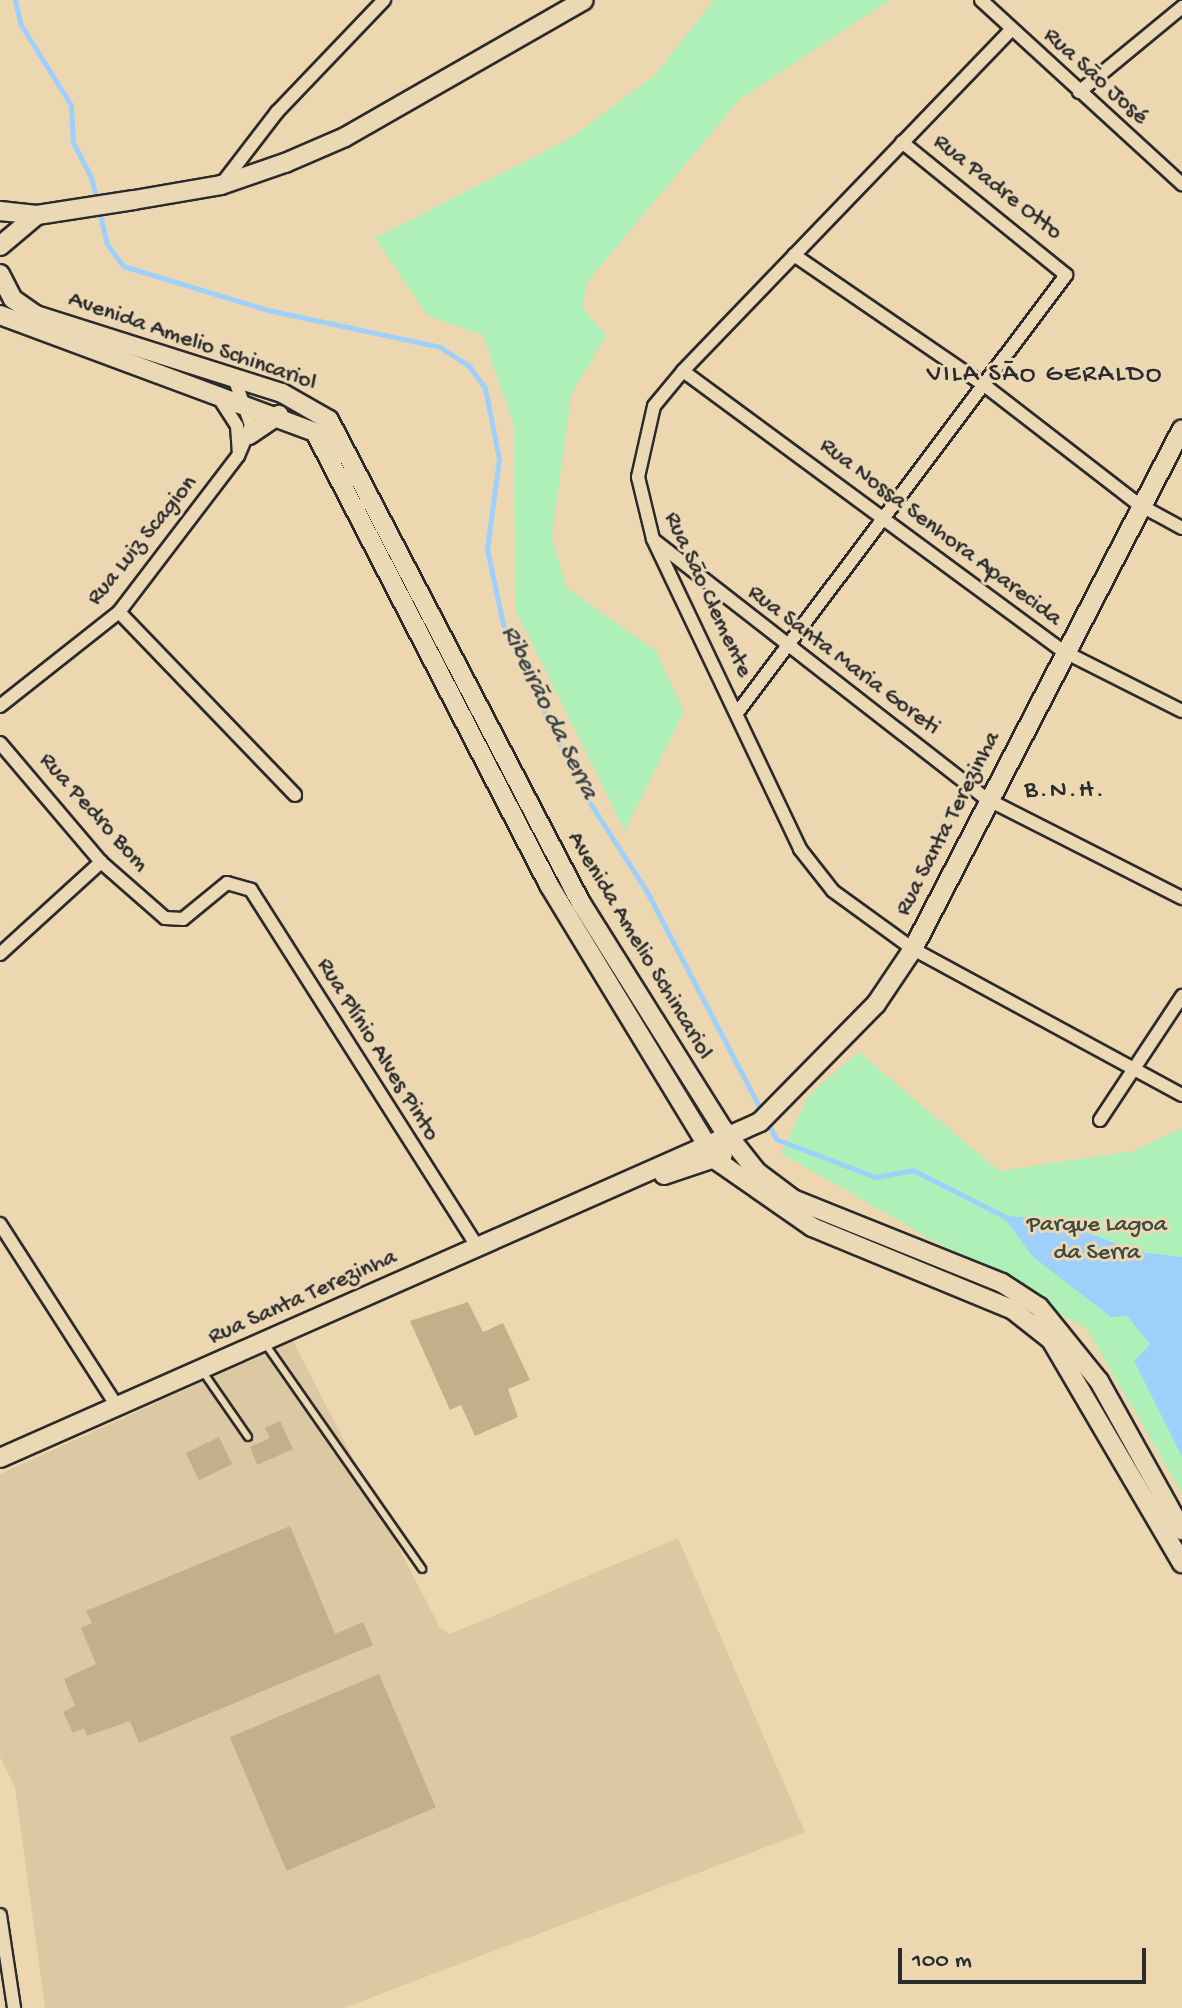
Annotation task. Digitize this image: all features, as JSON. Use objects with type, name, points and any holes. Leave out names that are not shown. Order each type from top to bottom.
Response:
[{"type":"main road","points":[[0,211],[41,215],[221,185],[345,137],[584,0]]},
{"type":"main road","points":[[0,246],[41,215]]},
{"type":"main road","name":"Avenida Amelio Schincariol","points":[[0,274],[13,299],[36,315],[300,400],[341,434],[581,903],[733,1142],[770,1184],[813,1210],[1002,1283],[1039,1307],[1099,1381],[1182,1530]]},
{"type":"main road","name":"Avenida Amelio Schincariol","points":[[0,315],[249,409],[305,424],[326,446],[549,885],[711,1153],[801,1221],[1000,1304],[1051,1340],[1182,1563]]},
{"type":"main road","points":[[249,435],[279,415]]},
{"type":"main road","name":"Rua Santa Terezinha","points":[[0,1458],[627,1184],[711,1153],[733,1142],[761,1120],[876,1004],[913,949],[1138,504],[1182,429]]},
{"type":"street","points":[[221,185],[277,112],[384,0]]},
{"type":"street","name":"Rua São José","points":[[981,0],[1010,31],[1182,184]]},
{"type":"street","points":[[1079,92],[1182,7]]},
{"type":"street","name":"Rua São Clemente","points":[[1010,31],[683,371],[654,406],[642,437],[638,477],[653,539],[800,849],[833,891],[913,949],[1182,1095]]},
{"type":"street","name":"Rua Padre Otto","points":[[902,142],[1066,269],[988,388]]},
{"type":"street","points":[[794,255],[988,388],[1138,504],[1182,528]]},
{"type":"street","name":"Rua Nossa Senhora Aparecida","points":[[683,371],[1063,651],[1182,711]]},
{"type":"street","points":[[234,378],[249,409],[249,435]]},
{"type":"street","points":[[737,713],[988,388]]},
{"type":"street","points":[[219,398],[237,426],[238,456]]},
{"type":"street","name":"Rua Luiz Scagion","points":[[0,706],[119,612],[238,456],[249,435]]},
{"type":"street","name":"Rua Santa Maria Goreti","points":[[653,539],[787,648],[987,799],[1182,898]]},
{"type":"street","points":[[119,612],[295,795]]},
{"type":"street","name":"Rua Pedro Bom","points":[[0,743],[101,862],[171,921],[235,881]]},
{"type":"street","points":[[0,954],[101,862]]},
{"type":"street","name":"Rua Plínio Alves Pinto","points":[[235,881],[251,890],[478,1248]]},
{"type":"street","points":[[1100,1120],[1182,996]]},
{"type":"street","points":[[0,1224],[116,1405]]},
{"type":"street","points":[[0,1917],[14,2008]]},
{"type":"lane","points":[[265,1341],[273,1364],[422,1569]]},
{"type":"lane","points":[[201,1369],[248,1437]]},
{"type":"shaded area","points":[[293,1341],[440,1628],[450,1634],[678,1538],[805,1832],[344,2008],[45,2008],[15,1787],[0,1757],[0,1474]]},
{"type":"green space","points":[[714,0],[890,0],[740,99],[588,281],[582,307],[606,336],[571,395],[552,537],[567,588],[656,651],[684,711],[625,831],[515,609],[514,426],[483,335],[428,316],[375,238],[571,138],[655,75]]},
{"type":"green space","name":"Parque Lagoa da Serra","points":[[859,1052],[999,1171],[1134,1151],[1182,1128],[1182,1493],[1087,1329],[781,1153],[809,1095]]},
{"type":"water","points":[[1003,1216],[1048,1218],[1139,1252],[1182,1257],[1182,1457],[1134,1361],[1150,1344],[1127,1316],[1111,1317],[1032,1256]]},
{"type":"building","points":[[468,1302],[483,1332],[503,1323],[530,1380],[508,1389],[518,1417],[475,1436],[461,1405],[450,1410],[410,1321]]},
{"type":"building","points":[[280,1421],[293,1449],[257,1465],[250,1447],[270,1438],[265,1428]]},
{"type":"building","points":[[219,1437],[232,1464],[199,1480],[186,1453]]},
{"type":"building","points":[[290,1526],[335,1634],[363,1622],[373,1645],[139,1743],[130,1721],[87,1736],[84,1728],[73,1733],[63,1712],[75,1706],[64,1679],[96,1664],[81,1628],[92,1623],[86,1611]]},
{"type":"building","points":[[379,1674],[436,1807],[287,1871],[230,1737]]},
{"type":"waterway","name":"Ribeirão da Serra","points":[[15,0],[21,25],[71,105],[73,142],[91,177],[107,244],[123,266],[268,310],[440,347],[469,366],[485,388],[499,459],[487,549],[503,624],[581,789],[647,892],[776,1139],[875,1177],[913,1170],[1009,1219]]},
{"type":"district","name":"VILA SÃO GERALDO","points":[[1045,376]]},
{"type":"district","name":"B.N.H.","points":[[1065,792]]}]
